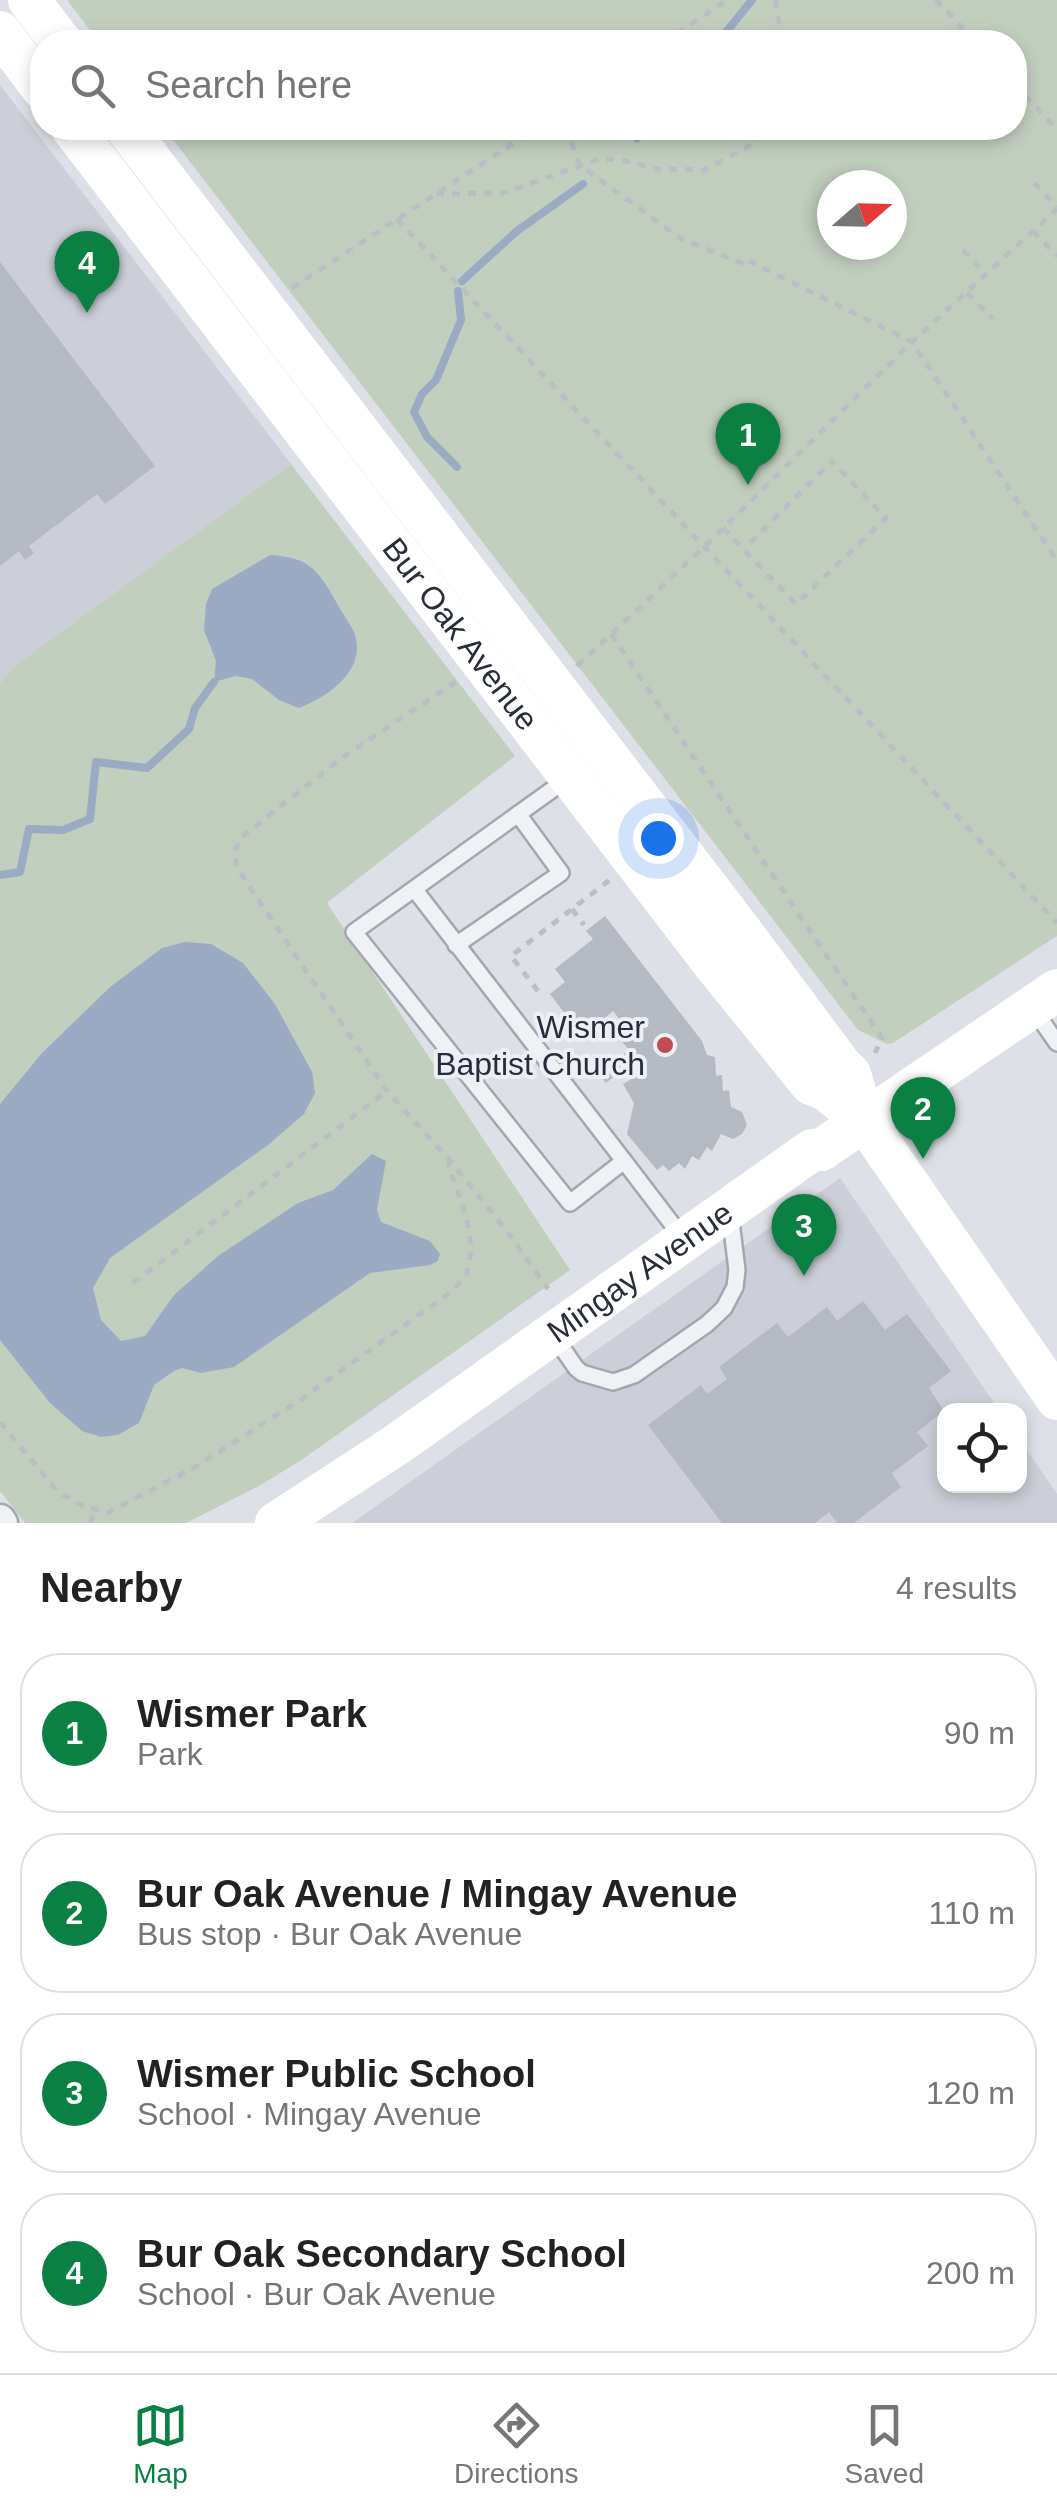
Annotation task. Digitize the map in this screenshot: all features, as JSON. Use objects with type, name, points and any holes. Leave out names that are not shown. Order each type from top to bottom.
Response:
[{"type":"street","points":[[29,0],[52,30]]},
{"type":"street","points":[[0,32],[30,72]]},
{"type":"street","name":"Bur Oak Avenue","points":[[81,140],[713,963],[811,1084],[826,1090],[864,1120],[1057,1399]]},
{"type":"street","name":"Bur Oak Avenue","points":[[135,140],[850,1074],[864,1120]]},
{"type":"street","name":"Mingay Avenue","points":[[276,1523],[368,1464],[812,1150],[821,1150],[1045,998]]},
{"type":"lane","points":[[570,776],[354,932],[570,1202],[624,1161]]},
{"type":"lane","points":[[456,945],[561,872],[518,814]]},
{"type":"lane","points":[[414,890],[684,1240]]},
{"type":"lane","points":[[1045,998],[1057,1042]]},
{"type":"lane","points":[[552,1332],[582,1373],[613,1382],[634,1375],[724,1308],[735,1287],[737,1270],[730,1208]]},
{"type":"path","points":[[682,30],[727,0]]},
{"type":"path","points":[[776,0],[781,30]]},
{"type":"path","points":[[936,0],[965,30]]},
{"type":"path","points":[[1027,98],[1057,129]]},
{"type":"path","points":[[286,292],[518,140]]},
{"type":"path","points":[[571,140],[580,165],[681,239],[745,264],[747,260],[912,342],[1057,561]]},
{"type":"path","points":[[436,194],[502,193],[598,159],[622,160],[657,169],[704,170],[756,140]]},
{"type":"path","points":[[575,668],[704,548],[912,342],[1057,208],[1034,183]]},
{"type":"path","points":[[397,220],[1057,923]]},
{"type":"path","points":[[1033,231],[1057,256]]},
{"type":"path","points":[[963,250],[986,274]]},
{"type":"path","points":[[966,292],[993,319]]},
{"type":"path","points":[[723,528],[796,604],[886,518],[832,462],[744,549]]},
{"type":"path","points":[[611,634],[882,1038],[873,1058]]},
{"type":"path","points":[[538,991],[512,956],[613,878]]},
{"type":"path","points":[[572,909],[584,924]]},
{"type":"path","points":[[133,1283],[386,1090]]},
{"type":"path","points":[[0,1422],[57,1491],[81,1505],[107,1512],[195,1467],[300,1400],[452,1291],[466,1275],[471,1248],[447,1157]]},
{"type":"path","points":[[91,1523],[94,1509]]},
{"type":"shaded area","points":[[0,85],[30,124],[30,140],[42,140],[291,464],[14,666],[0,683]]},
{"type":"shaded area","points":[[840,1178],[994,1403],[937,1403],[937,1493],[1027,1493],[1027,1450],[1057,1494],[1057,1523],[352,1523]]},
{"type":"green space","points":[[67,0],[1057,0],[1057,936],[887,1044],[858,1030],[173,140],[1027,140],[1027,30],[90,30]]},
{"type":"green space","points":[[291,464],[515,756],[327,903],[570,1270],[300,1461],[186,1523],[25,1523],[0,1491],[0,683],[14,666]]},
{"type":"water","points":[[270,555],[296,559],[313,569],[355,635],[357,648],[350,671],[332,690],[299,708],[279,700],[252,679],[236,676],[214,682],[216,661],[204,630],[206,604],[212,589]]},
{"type":"water","points":[[185,942],[211,944],[243,963],[275,1004],[312,1072],[315,1093],[304,1114],[268,1145],[110,1258],[93,1288],[101,1320],[121,1341],[145,1336],[174,1295],[218,1256],[298,1203],[333,1190],[372,1154],[386,1161],[377,1210],[381,1222],[430,1241],[440,1254],[438,1261],[430,1265],[370,1273],[234,1367],[201,1373],[182,1368],[174,1371],[154,1385],[139,1423],[118,1435],[101,1437],[82,1431],[50,1403],[0,1340],[0,1104],[42,1053],[110,987],[162,948]]},
{"type":"building","points":[[0,262],[155,466],[105,504],[97,494],[29,546],[34,553],[25,560],[19,551],[0,566]]},
{"type":"building","name":"Wismer Baptist Church","points":[[605,916],[702,1041],[707,1055],[715,1057],[716,1076],[722,1075],[723,1091],[729,1090],[731,1107],[742,1112],[747,1125],[733,1139],[721,1134],[712,1151],[707,1147],[699,1160],[692,1156],[685,1169],[679,1163],[669,1171],[663,1165],[657,1170],[627,1134],[634,1103],[623,1084],[642,1073],[632,1061],[606,1083],[599,1074],[629,1050],[616,1034],[626,1027],[613,1011],[579,1032],[550,994],[565,982],[555,969],[593,939],[586,931]]},
{"type":"building","points":[[863,1301],[885,1330],[907,1314],[951,1371],[929,1388],[939,1403],[937,1416],[917,1432],[928,1446],[892,1473],[901,1487],[854,1523],[837,1523],[829,1512],[815,1523],[722,1523],[648,1425],[701,1385],[707,1394],[727,1379],[719,1367],[777,1323],[788,1337],[827,1307],[837,1321]]},
{"type":"waterway","points":[[728,30],[752,0]]},
{"type":"waterway","points":[[462,281],[517,231],[583,184]]},
{"type":"waterway","points":[[457,467],[427,437],[414,412],[422,394],[436,380],[461,320],[458,291]]},
{"type":"waterway","points":[[0,875],[20,872],[29,829],[63,830],[90,819],[96,762],[147,768],[189,729],[195,708],[214,682]]},
{"type":"place","name":"Bur Oak Secondary School","points":[[87,313]]},
{"type":"place","name":"Wismer Park","points":[[748,485]]},
{"type":"place","name":"Wismer Baptist Church","points":[[665,1045]]},
{"type":"place","name":"Bur Oak Avenue / Mingay Avenue","points":[[923,1159]]},
{"type":"place","name":"Wismer Public School","points":[[804,1276]]}]
